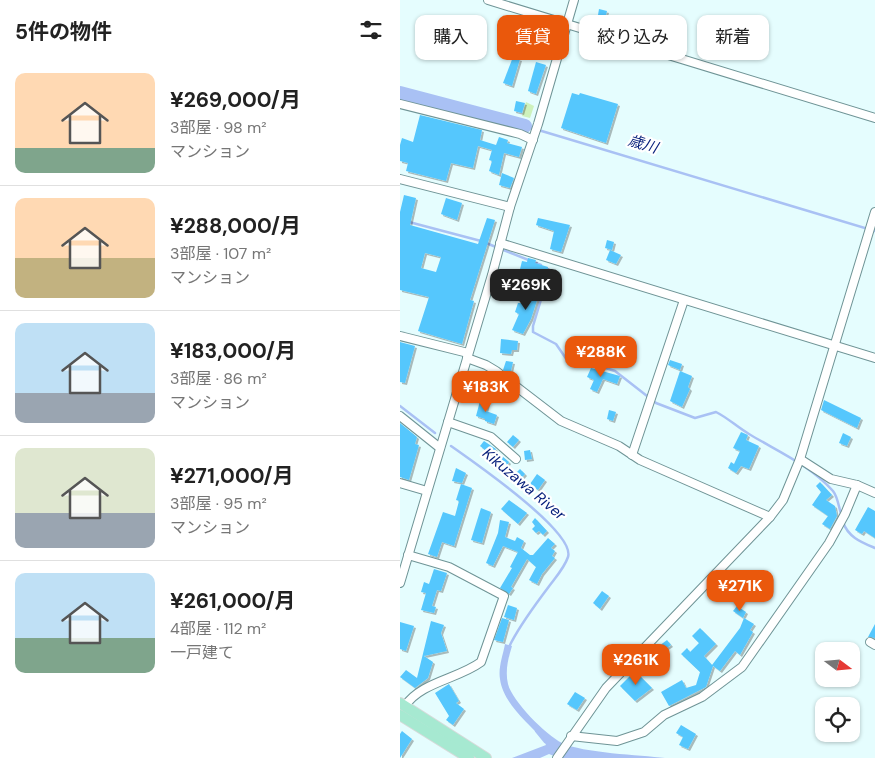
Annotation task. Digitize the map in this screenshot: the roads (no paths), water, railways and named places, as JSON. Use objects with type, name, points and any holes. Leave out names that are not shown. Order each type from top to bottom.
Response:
[{"type":"main road","points":[[402,708],[485,758]]},
{"type":"main road","points":[[402,708],[469,758]]},
{"type":"street","points":[[488,0],[537,15]]},
{"type":"street","points":[[569,17],[574,0]]},
{"type":"street","points":[[569,25],[875,118]]},
{"type":"street","points":[[400,583],[468,356],[510,207],[538,124],[557,60]]},
{"type":"street","points":[[400,104],[534,136]]},
{"type":"street","points":[[400,179],[510,207]]},
{"type":"street","points":[[557,758],[606,688],[770,517],[783,500],[800,459],[875,212]]},
{"type":"street","points":[[500,243],[875,358]]},
{"type":"street","points":[[632,455],[684,300]]},
{"type":"street","points":[[400,336],[468,356],[496,371],[561,421],[603,438],[632,455],[770,517]]},
{"type":"street","points":[[400,416],[440,448]]},
{"type":"street","points":[[448,422],[491,437],[516,459]]},
{"type":"street","points":[[800,459],[831,479],[857,485],[875,494]]},
{"type":"street","points":[[400,483],[427,491]]},
{"type":"street","points":[[569,739],[617,741],[644,732],[664,715],[702,697],[742,667],[819,559],[845,514],[857,485]]},
{"type":"street","points":[[402,708],[415,693],[472,668],[481,662],[504,596],[449,567],[408,555]]},
{"type":"water","points":[[505,644],[512,646],[507,670],[507,679],[511,691],[530,717],[555,739],[583,749],[665,758],[559,758],[549,754],[540,758],[512,758],[546,745],[543,739],[511,704],[502,688],[500,670]]},
{"type":"waterway","name":"歳川","points":[[400,93],[525,126]]},
{"type":"waterway","name":"歳川","points":[[525,126],[875,231]]},
{"type":"waterway","points":[[409,222],[481,241]]},
{"type":"waterway","points":[[486,243],[541,265]]},
{"type":"waterway","points":[[546,268],[550,270],[533,326],[533,332],[556,344],[567,360],[577,366],[599,366],[615,371],[656,403],[695,418],[716,412],[720,414],[749,434],[804,466],[824,482],[835,494],[842,517]]},
{"type":"waterway","name":"Kikuzawa River","points":[[400,406],[435,433]]},
{"type":"waterway","name":"Kikuzawa River","points":[[451,446],[499,481],[540,515],[556,531],[566,546],[568,557],[564,566],[527,617],[509,647]]},
{"type":"waterway","points":[[843,522],[848,532],[860,541],[875,548]]},
{"type":"waterway","name":"Kikuzawa River","points":[[536,731],[545,742]]}]
